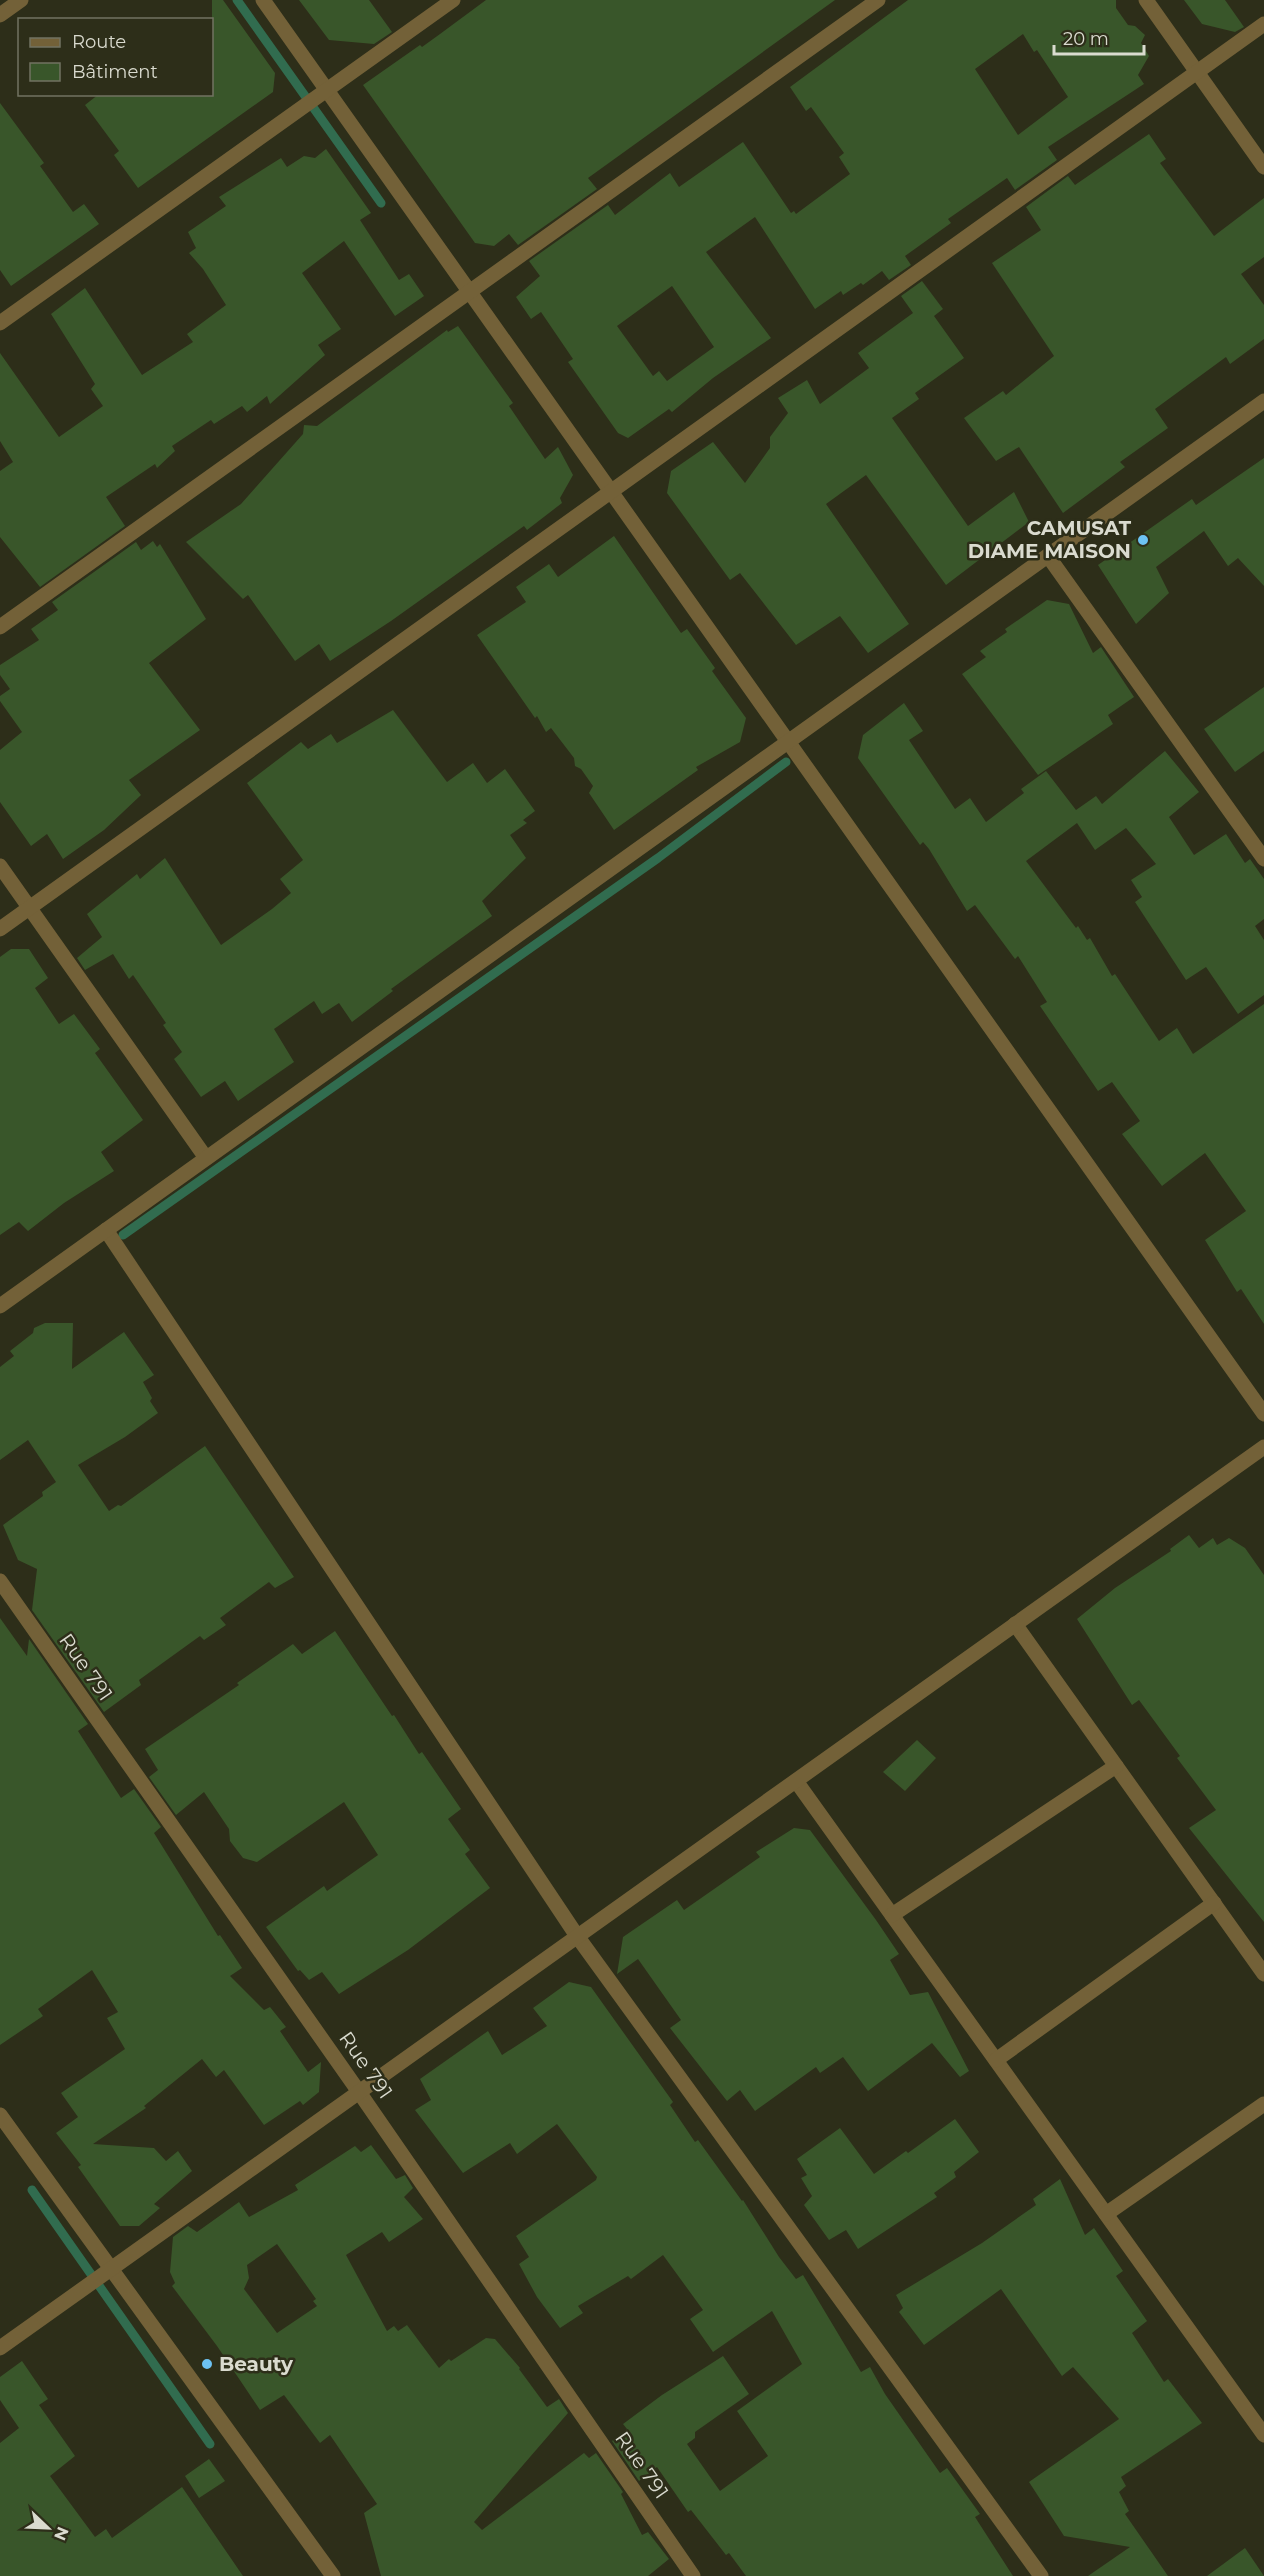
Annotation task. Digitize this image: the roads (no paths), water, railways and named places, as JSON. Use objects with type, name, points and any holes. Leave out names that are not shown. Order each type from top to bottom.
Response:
[{"type":"street","points":[[0,15],[21,0]]},
{"type":"street","points":[[263,0],[1264,1414]]},
{"type":"street","points":[[0,323],[453,0]]},
{"type":"street","points":[[0,627],[878,0]]},
{"type":"street","points":[[1146,0],[1264,167]]},
{"type":"street","points":[[0,929],[1264,24]]},
{"type":"street","points":[[0,1306],[1264,401]]},
{"type":"street","points":[[1048,556],[1264,859]]},
{"type":"street","points":[[0,866],[206,1158]]},
{"type":"street","points":[[106,1230],[577,1936],[1041,2576]]},
{"type":"street","points":[[0,2348],[1264,1447]]},
{"type":"street","name":"Rue 791","points":[[0,1581],[359,2092],[693,2576]]},
{"type":"street","points":[[1015,1624],[1264,1974]]},
{"type":"street","points":[[892,1915],[1116,1766]]},
{"type":"street","points":[[796,1780],[1264,2434]]},
{"type":"street","points":[[996,2060],[1214,1903]]},
{"type":"street","points":[[1106,2214],[1264,2104]]},
{"type":"street","points":[[0,2115],[333,2576]]},
{"type":"waterway","points":[[237,0],[381,203]]},
{"type":"waterway","points":[[123,1235],[658,858],[786,762]]},
{"type":"waterway","points":[[32,2190],[210,2444]]},
{"type":"place","name":"CAMUSAT DIAME MAISON","points":[[1143,540]]},
{"type":"place","name":"Beauty","points":[[207,2364]]}]
